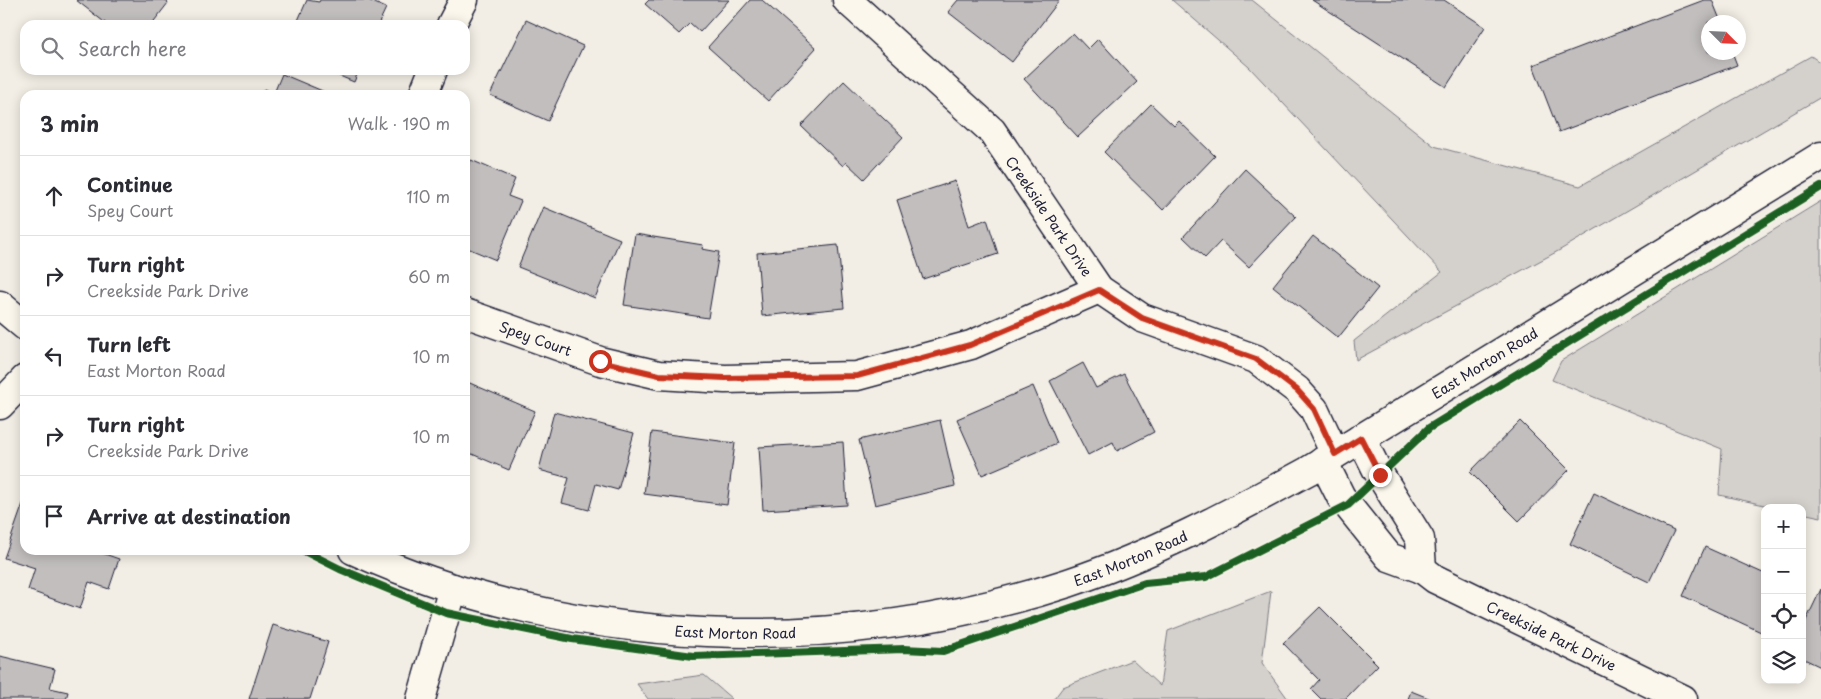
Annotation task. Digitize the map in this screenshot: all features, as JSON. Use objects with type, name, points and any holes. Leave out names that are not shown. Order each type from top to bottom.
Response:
[{"type":"street","points":[[454,20],[464,0]]},
{"type":"street","name":"Creekside Park Drive","points":[[847,0],[992,131],[1099,290],[1142,318],[1256,359],[1297,390],[1314,409],[1341,497],[1389,557],[1422,569],[1435,579],[1683,699]]},
{"type":"street","points":[[425,90],[431,75]]},
{"type":"street","name":"East Morton Road","points":[[364,555],[453,588],[536,610],[632,626],[710,632],[796,632],[883,625],[969,610],[1070,582],[1151,551],[1230,514],[1361,438],[1821,156]]},
{"type":"street","name":"Spey Court","points":[[470,315],[600,361],[659,375],[725,378],[857,376],[970,345],[1099,290]]},
{"type":"street","points":[[0,305],[20,322]]},
{"type":"street","points":[[0,405],[20,384]]},
{"type":"street","points":[[1361,438],[1377,470],[1420,539],[1422,569]]},
{"type":"street","points":[[421,699],[453,588]]},
{"type":"shaded area","points":[[1172,0],[1252,0],[1434,146],[1580,186],[1811,56],[1821,63],[1821,97],[1560,250],[1356,360],[1354,341],[1442,272],[1249,67]]},
{"type":"shaded area","points":[[1821,201],[1821,517],[1806,514],[1806,504],[1761,504],[1719,495],[1722,449],[1552,380],[1561,361]]},
{"type":"shaded area","points":[[1271,591],[1262,663],[1288,699],[1054,699],[1063,687],[1132,660],[1160,686],[1168,631]]},
{"type":"shaded area","points":[[704,675],[732,699],[648,699],[637,684]]},
{"type":"building","points":[[76,0],[165,0],[168,3],[155,20],[102,20]]},
{"type":"building","points":[[307,0],[319,2],[320,0],[368,0],[386,8],[380,20],[298,20]]},
{"type":"building","points":[[649,0],[729,0],[700,32],[690,23],[679,34],[645,4]]},
{"type":"building","points":[[750,0],[762,0],[816,48],[768,101],[708,47]]},
{"type":"building","points":[[958,0],[1059,1],[1012,62],[948,12]]},
{"type":"building","points":[[1312,0],[1444,0],[1485,27],[1446,87]]},
{"type":"building","points":[[1704,0],[1712,0],[1718,15],[1701,15],[1701,60],[1735,60],[1737,65],[1559,132],[1533,65]]},
{"type":"building","points":[[526,20],[583,46],[548,121],[490,95]]},
{"type":"building","points":[[1073,33],[1088,49],[1098,39],[1137,82],[1078,137],[1024,79]]},
{"type":"building","points":[[282,75],[284,75],[320,90],[275,90]]},
{"type":"building","points":[[337,75],[357,75],[354,82]]},
{"type":"building","points":[[844,81],[903,137],[864,179],[846,162],[843,166],[801,126]]},
{"type":"building","points":[[1151,104],[1174,126],[1179,121],[1215,156],[1163,210],[1104,152]]},
{"type":"building","points":[[471,160],[515,179],[508,196],[521,201],[496,260],[470,249]]},
{"type":"building","points":[[1245,169],[1296,217],[1249,267],[1221,241],[1205,258],[1183,237]]},
{"type":"building","points":[[955,181],[969,226],[987,219],[998,254],[923,279],[897,200]]},
{"type":"building","points":[[543,207],[620,239],[595,298],[518,267]]},
{"type":"building","points":[[635,234],[703,245],[702,249],[719,252],[708,318],[624,305]]},
{"type":"building","points":[[1313,236],[1378,288],[1338,338],[1273,286]]},
{"type":"building","points":[[838,245],[844,308],[762,316],[757,253]]},
{"type":"building","points":[[1083,363],[1096,388],[1124,374],[1154,432],[1117,451],[1113,442],[1088,455],[1050,381]]},
{"type":"building","points":[[470,383],[535,411],[509,470],[470,453]]},
{"type":"building","points":[[1033,386],[1057,443],[982,475],[957,419]]},
{"type":"building","points":[[554,412],[634,433],[618,490],[596,484],[589,510],[562,503],[569,478],[539,470]]},
{"type":"building","points":[[940,420],[955,486],[875,505],[859,440]]},
{"type":"building","points":[[1520,421],[1569,470],[1519,521],[1470,472]]},
{"type":"building","points":[[652,432],[735,443],[727,505],[644,494]]},
{"type":"building","points":[[843,442],[847,505],[763,510],[759,447]]},
{"type":"building","points":[[1594,493],[1674,531],[1649,582],[1570,544]]},
{"type":"building","points":[[20,512],[20,555],[108,555],[119,559],[109,589],[89,582],[80,609],[28,590],[35,568],[4,558]]},
{"type":"building","points":[[1705,547],[1761,572],[1761,632],[1683,596]]},
{"type":"building","points":[[1821,589],[1821,667],[1806,660],[1806,621]]},
{"type":"building","points":[[1320,607],[1378,665],[1345,699],[1321,699],[1311,689],[1319,680],[1283,643]]},
{"type":"building","points":[[273,625],[328,642],[310,699],[249,699]]},
{"type":"building","points":[[0,656],[55,669],[50,688],[68,692],[66,699],[0,699]]},
{"type":"building","points":[[1411,691],[1431,699],[1408,699]]},
{"type":"cycle path","points":[[312,555],[340,569],[446,613],[572,639],[693,656],[904,649],[943,651],[1145,583],[1206,577],[1348,505],[1429,428],[1821,187]]},
{"type":"route","points":[[600,361],[659,375],[725,378],[857,376],[970,345],[1099,290],[1142,318],[1256,359],[1297,390],[1314,409],[1335,454],[1361,438],[1380,475]]}]
